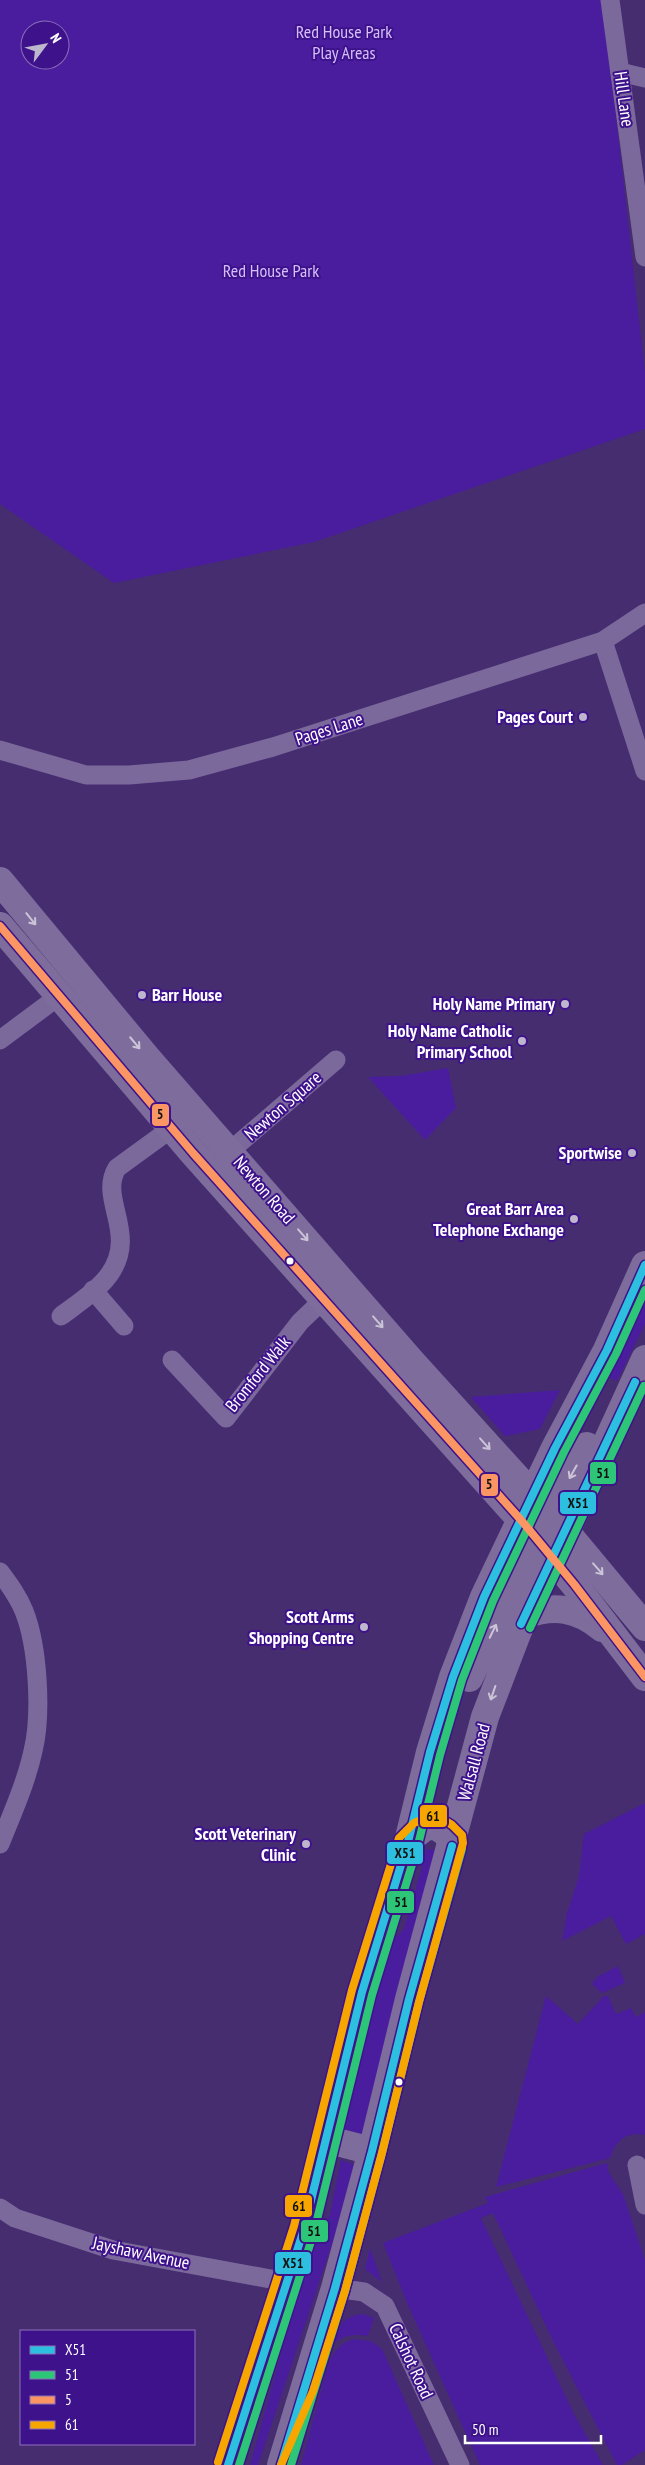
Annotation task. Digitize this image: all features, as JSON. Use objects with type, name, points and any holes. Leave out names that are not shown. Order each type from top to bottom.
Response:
[{"type":"highway","name":"Newton Road","points":[[0,881],[69,966],[410,1360],[532,1509]]},
{"type":"highway","name":"Newton Road","points":[[0,926],[172,1128],[324,1299],[532,1509]]},
{"type":"highway","points":[[645,1265],[532,1509],[545,1549],[645,1677]]},
{"type":"highway","points":[[532,1509],[560,1494],[610,1407],[645,1358]]},
{"type":"highway","points":[[545,1549],[566,1532],[645,1358]]},
{"type":"highway","points":[[532,1509],[566,1532],[645,1627]]},
{"type":"highway","name":"Walsall Road","points":[[228,2465],[304,2229],[362,1992],[408,1842],[430,1752],[463,1650],[484,1597],[532,1509]]},
{"type":"highway","name":"Walsall Road","points":[[430,1752],[545,1549]]},
{"type":"highway","name":"Walsall Road","points":[[281,2465],[335,2288],[372,2151],[409,1999],[485,1716],[501,1671],[525,1615],[545,1549]]},
{"type":"highway","points":[[525,1615],[542,1609],[567,1609],[596,1622],[620,1643]]},
{"type":"highway","points":[[408,1842],[422,1828],[434,1826],[443,1828],[453,1840]]},
{"type":"highway","points":[[325,2139],[372,2151]]},
{"type":"highway","points":[[270,2465],[303,2388]]},
{"type":"street","name":"Hill Lane","points":[[610,0],[645,257]]},
{"type":"street","points":[[620,72],[645,78]]},
{"type":"street","name":"Pages Lane","points":[[0,750],[86,775],[129,775],[189,770],[273,747],[603,641],[645,613]]},
{"type":"street","points":[[603,641],[645,771]]},
{"type":"street","points":[[0,1040],[59,996]]},
{"type":"street","name":"Newton Square","points":[[230,1151],[336,1060]]},
{"type":"street","points":[[61,1316],[108,1276],[119,1256],[122,1241],[110,1183],[114,1173],[117,1168],[172,1128]]},
{"type":"street","points":[[93,1290],[124,1326]]},
{"type":"street","name":"Bromford Walk","points":[[172,1360],[226,1418],[300,1322],[324,1299]]},
{"type":"street","points":[[0,1572],[13,1589],[24,1612],[32,1648],[38,1701],[34,1750],[21,1792],[0,1844]]},
{"type":"street","points":[[637,2165],[645,2205]]},
{"type":"street","name":"Jayshaw Avenue","points":[[0,2208],[15,2218],[113,2250],[286,2282]]},
{"type":"street","name":"Calshot Road","points":[[335,2288],[364,2292],[385,2306],[460,2465]]},
{"type":"green space","name":"Red House Park","points":[[0,0],[603,0],[645,373],[645,429],[314,542],[114,583],[0,504]]},
{"type":"green space","points":[[448,1068],[456,1108],[425,1140],[368,1077],[401,1076]]},
{"type":"green space","points":[[645,1299],[645,1324],[617,1381],[606,1376]]},
{"type":"green space","points":[[560,1390],[540,1429],[505,1436],[471,1397]]},
{"type":"green space","points":[[645,1803],[645,1934],[626,1944],[611,1916],[562,1941],[567,1914],[579,1876],[584,1834]]},
{"type":"green space","points":[[427,1849],[439,1850],[364,2133],[355,2137],[343,2132],[389,1944],[404,1929]]},
{"type":"green space","points":[[618,1966],[625,1983],[602,1993],[592,1984],[597,1977]]},
{"type":"green space","points":[[546,1996],[578,2024],[604,1996],[608,1996],[616,2014],[631,2008],[636,2017],[645,2012],[645,2135],[627,2136],[615,2147],[610,2158],[496,2187]]},
{"type":"green space","points":[[341,2160],[358,2166],[258,2465],[250,2465],[303,2275],[318,2237],[330,2214]]},
{"type":"green space","points":[[607,2163],[609,2173],[623,2194],[645,2260],[645,2450],[622,2465],[617,2465],[553,2341],[493,2213],[481,2218],[574,2414],[603,2465],[480,2465],[408,2305],[383,2243],[488,2203],[485,2197]]},
{"type":"green space","points":[[370,2248],[382,2282],[365,2269]]},
{"type":"green space","points":[[363,2314],[374,2318],[368,2336],[350,2336],[334,2343],[340,2326],[346,2319]]},
{"type":"green space","points":[[354,2339],[371,2341],[382,2349],[434,2465],[301,2465],[329,2362],[339,2348]]},
{"type":"transit line","name":"5","points":[[0,926],[193,1153],[521,1520],[574,1584],[645,1677]]},
{"type":"transit line","name":"X51","points":[[228,2465],[304,2229],[362,1992],[408,1842],[430,1752],[453,1677],[484,1597],[555,1448],[607,1350],[645,1265]]},
{"type":"transit line","name":"51","points":[[239,2465],[314,2232],[372,1995],[418,1845],[440,1755],[462,1680],[493,1601],[564,1452],[616,1354],[645,1290]]},
{"type":"transit line","name":"X51","points":[[521,1624],[635,1382]]},
{"type":"transit line","name":"51","points":[[530,1628],[644,1386]]},
{"type":"transit line","name":"61","points":[[218,2462],[294,2226],[352,1990],[399,1838],[414,1823],[431,1816],[439,1817],[452,1825],[462,1835],[463,1843],[419,2002],[382,2153],[345,2291],[313,2391],[281,2465]]},
{"type":"transit line","name":"X51","points":[[281,2465],[335,2288],[372,2151],[409,1999],[452,1846]]},
{"type":"transit line","name":"51","points":[[291,2465],[345,2291],[382,2153],[419,2002],[462,1849]]},
{"type":"place","name":"Pages Court","points":[[583,717]]},
{"type":"place","name":"Barr House","points":[[142,995]]},
{"type":"place","name":"Holy Name Primary","points":[[565,1004]]},
{"type":"place","name":"Holy Name Catholic Primary School","points":[[522,1041]]},
{"type":"place","name":"Sportwise","points":[[632,1153]]},
{"type":"place","name":"Great Barr Area Telephone Exchange","points":[[574,1219]]},
{"type":"place","name":"Scott Arms Shopping Centre","points":[[364,1627]]},
{"type":"place","name":"Scott Veterinary Clinic","points":[[306,1844]]},
{"type":"park label","name":"Red House Park Play Areas","points":[[344,42]]}]
